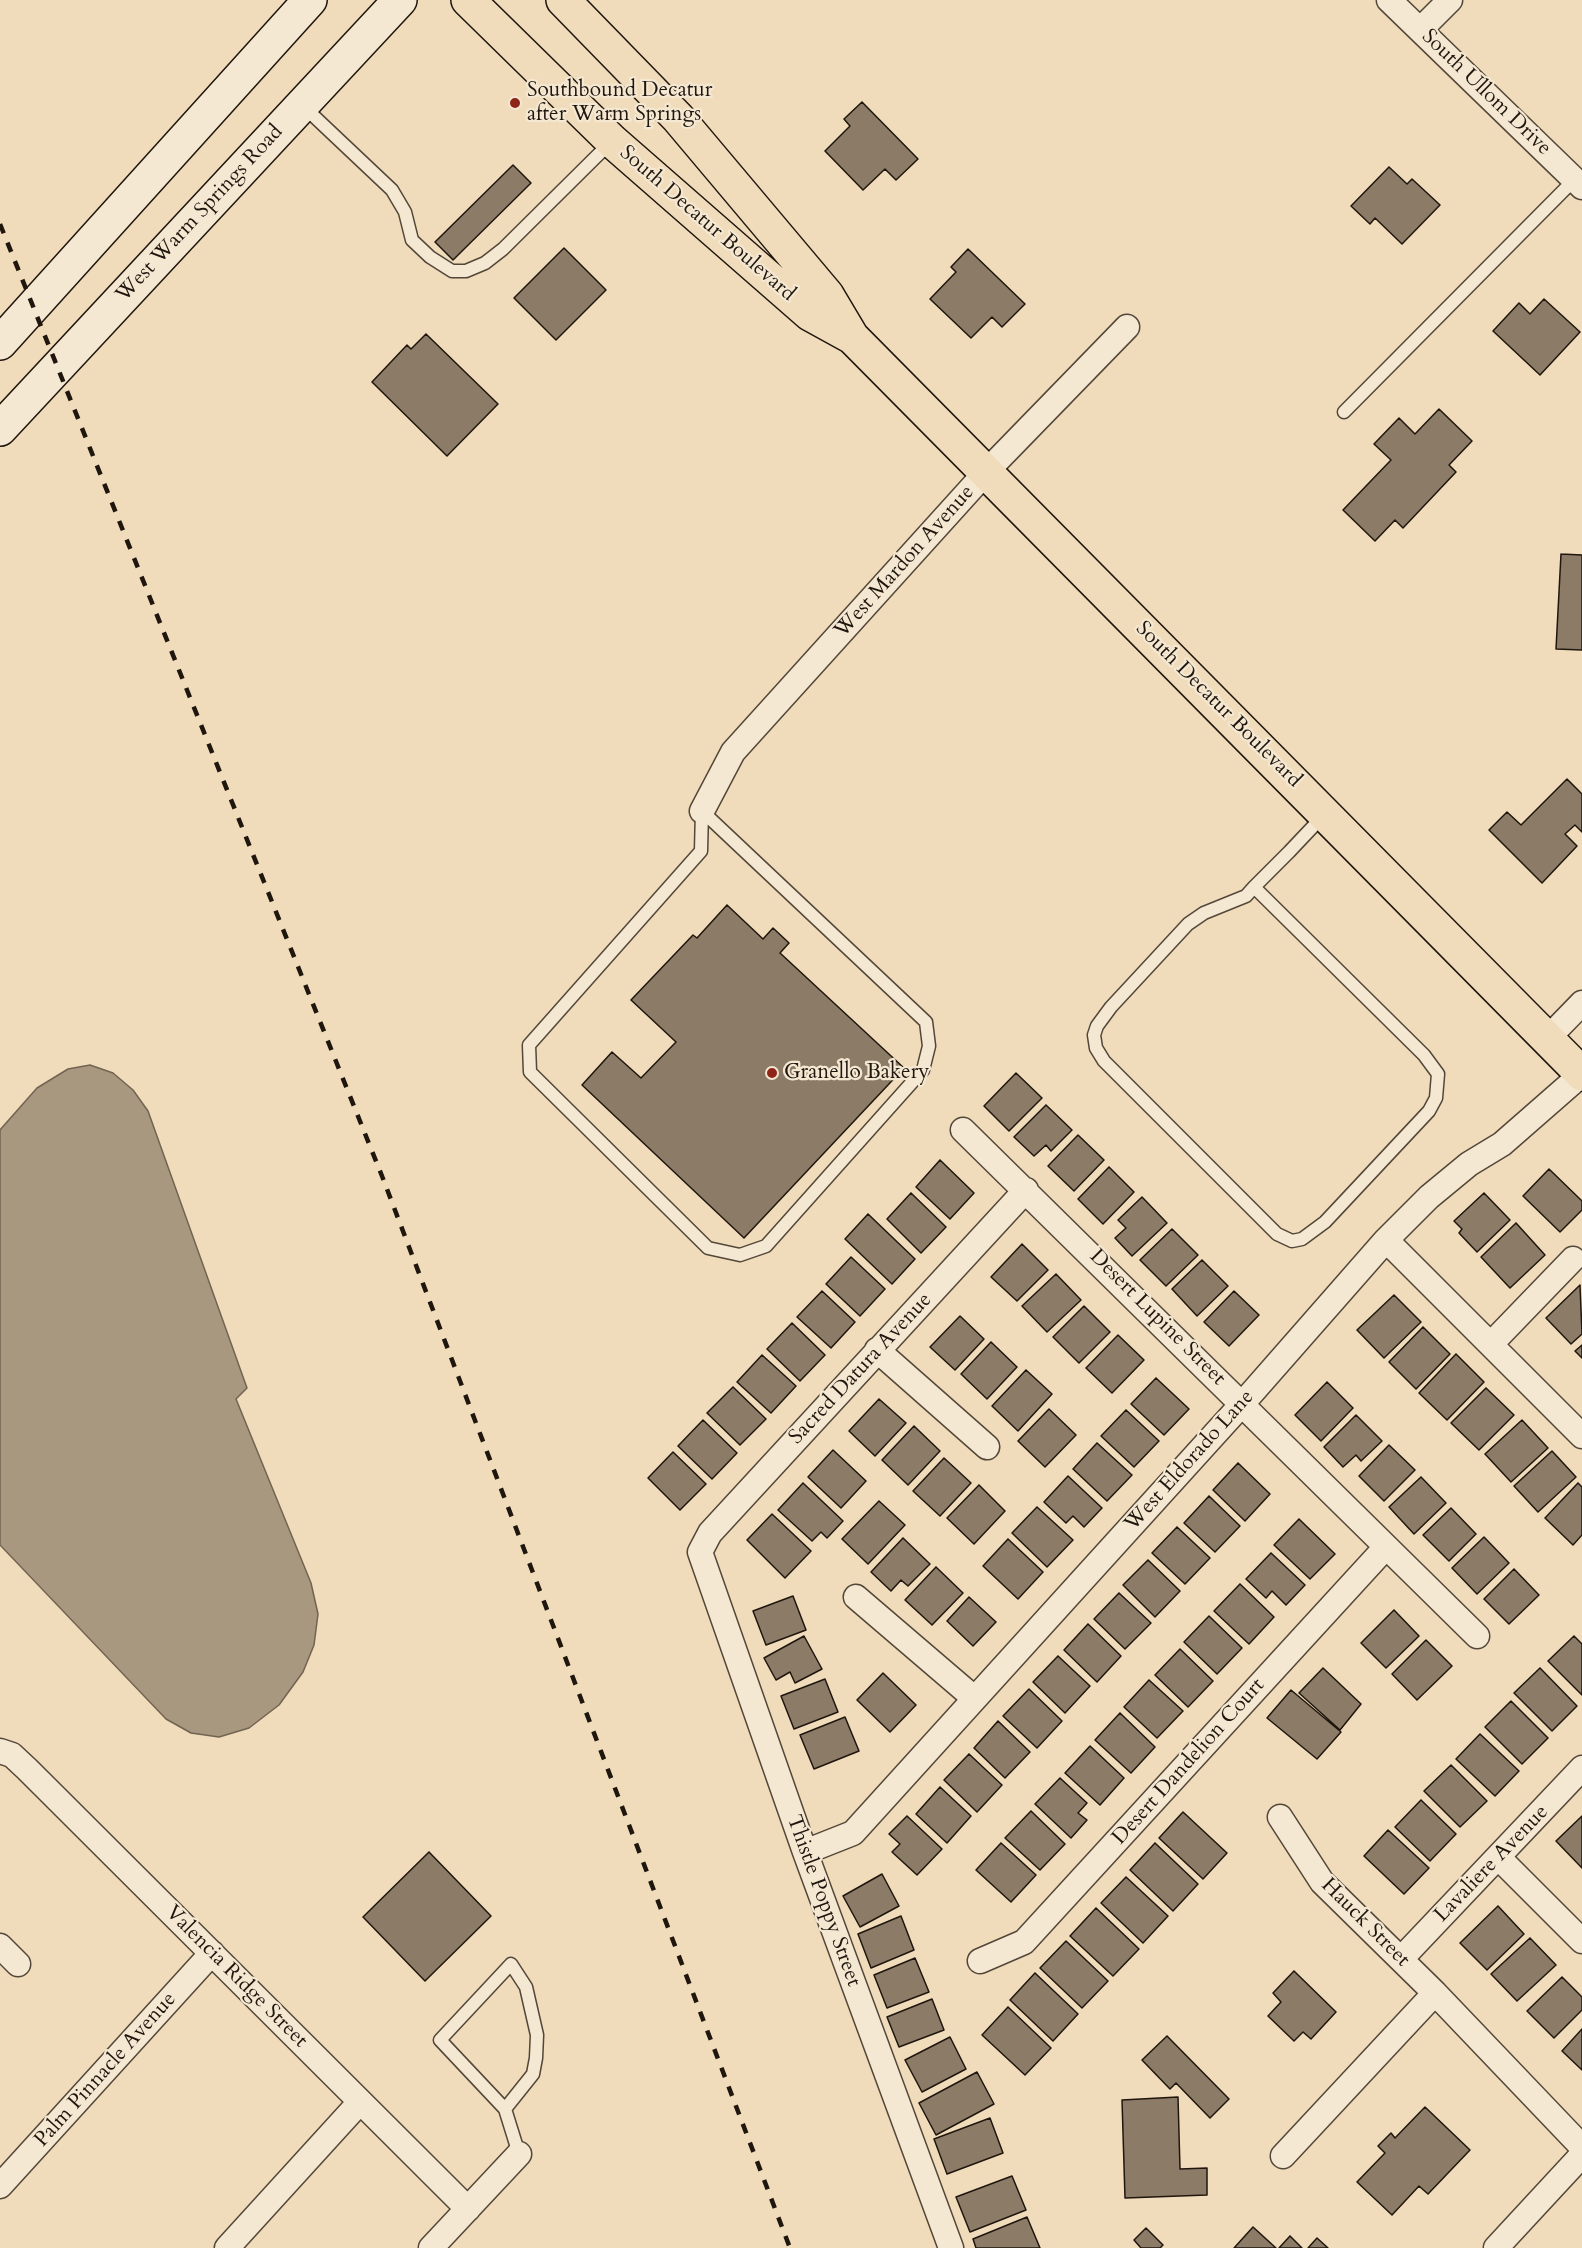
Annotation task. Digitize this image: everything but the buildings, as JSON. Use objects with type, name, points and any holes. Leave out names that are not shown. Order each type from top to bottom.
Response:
[{"type":"main road","points":[[0,343],[310,0]]},
{"type":"main road","name":"West Warm Springs Road","points":[[0,429],[400,0]]},
{"type":"main road","name":"South Decatur Boulevard","points":[[468,0],[612,141],[810,314],[852,337]]},
{"type":"main road","name":"South Decatur Boulevard","points":[[563,0],[678,118],[827,295],[852,337],[1582,1074]]},
{"type":"street","name":"South Ullom Drive","points":[[1389,0],[1578,183]]},
{"type":"street","points":[[1420,30],[1450,0]]},
{"type":"street","name":"West Mardon Avenue","points":[[702,811],[733,752],[987,471],[1127,327]]},
{"type":"street","points":[[1547,1039],[1582,1002]]},
{"type":"street","name":"West Eldorado Lane","points":[[805,1852],[853,1833],[1243,1403],[1386,1240],[1429,1197],[1469,1164],[1511,1137],[1582,1074]]},
{"type":"street","name":"Desert Lupine Street","points":[[963,1130],[1477,1635]]},
{"type":"street","name":"Sacred Datura Avenue","points":[[700,1552],[710,1533],[1026,1190]]},
{"type":"street","points":[[1386,1240],[1582,1436]]},
{"type":"street","points":[[1491,1344],[1573,1259]]},
{"type":"street","points":[[877,1350],[987,1447]]},
{"type":"street","name":"Desert Dandelion Court","points":[[980,1961],[1024,1942],[1386,1546]]},
{"type":"street","name":"Thistle Poppy Street","points":[[700,1552],[805,1852],[951,2248]]},
{"type":"street","points":[[856,1597],[974,1698]]},
{"type":"street","name":"Valencia Ridge Street","points":[[0,1751],[12,1755],[27,1769],[468,2209]]},
{"type":"street","name":"Lavaliere Avenue","points":[[1401,1959],[1582,1768]]},
{"type":"street","name":"Hauck Street","points":[[1280,1817],[1322,1882],[1435,1993],[1582,2147]]},
{"type":"street","points":[[1499,1858],[1582,1941]]},
{"type":"street","points":[[0,1946],[18,1964]]},
{"type":"street","name":"Palm Pinnacle Avenue","points":[[0,2186],[212,1953]]},
{"type":"street","points":[[1283,2156],[1435,1993]]},
{"type":"street","points":[[227,2248],[360,2102]]},
{"type":"street","points":[[431,2248],[519,2154]]},
{"type":"street","points":[[1496,2248],[1582,2155]]},
{"type":"lane","points":[[302,105],[392,190],[405,212],[412,240],[430,257],[453,271],[466,272],[485,263],[503,249],[612,141]]},
{"type":"lane","points":[[1344,412],[1578,183]]},
{"type":"lane","points":[[702,811],[926,1022],[929,1046],[922,1070],[766,1246],[740,1255],[708,1248],[530,1072],[529,1045],[701,851],[702,811]]},
{"type":"lane","points":[[1254,887],[1424,1055],[1438,1074],[1437,1098],[1429,1111],[1325,1222],[1302,1239],[1293,1241],[1277,1234],[1104,1061],[1096,1048],[1094,1035],[1111,1007],[1188,924],[1204,913],[1246,896],[1254,887],[1325,814]]},
{"type":"lane","points":[[505,2109],[533,2074],[536,2058],[537,2035],[526,1987],[512,1964],[440,2040],[505,2109],[519,2154]]},
{"type":"shaded area","points":[[90,1065],[113,1073],[133,1090],[148,1111],[247,1388],[236,1399],[311,1583],[318,1614],[314,1645],[303,1672],[279,1705],[249,1728],[219,1737],[191,1733],[166,1719],[0,1545],[0,1130],[37,1088],[68,1069]]},
{"type":"railway","points":[[0,224],[382,1176],[790,2248]]},
{"type":"place","name":"Southbound Decatur after Warm Springs","points":[[515,103]]},
{"type":"place","name":"Granello Bakery","points":[[772,1073]]}]
